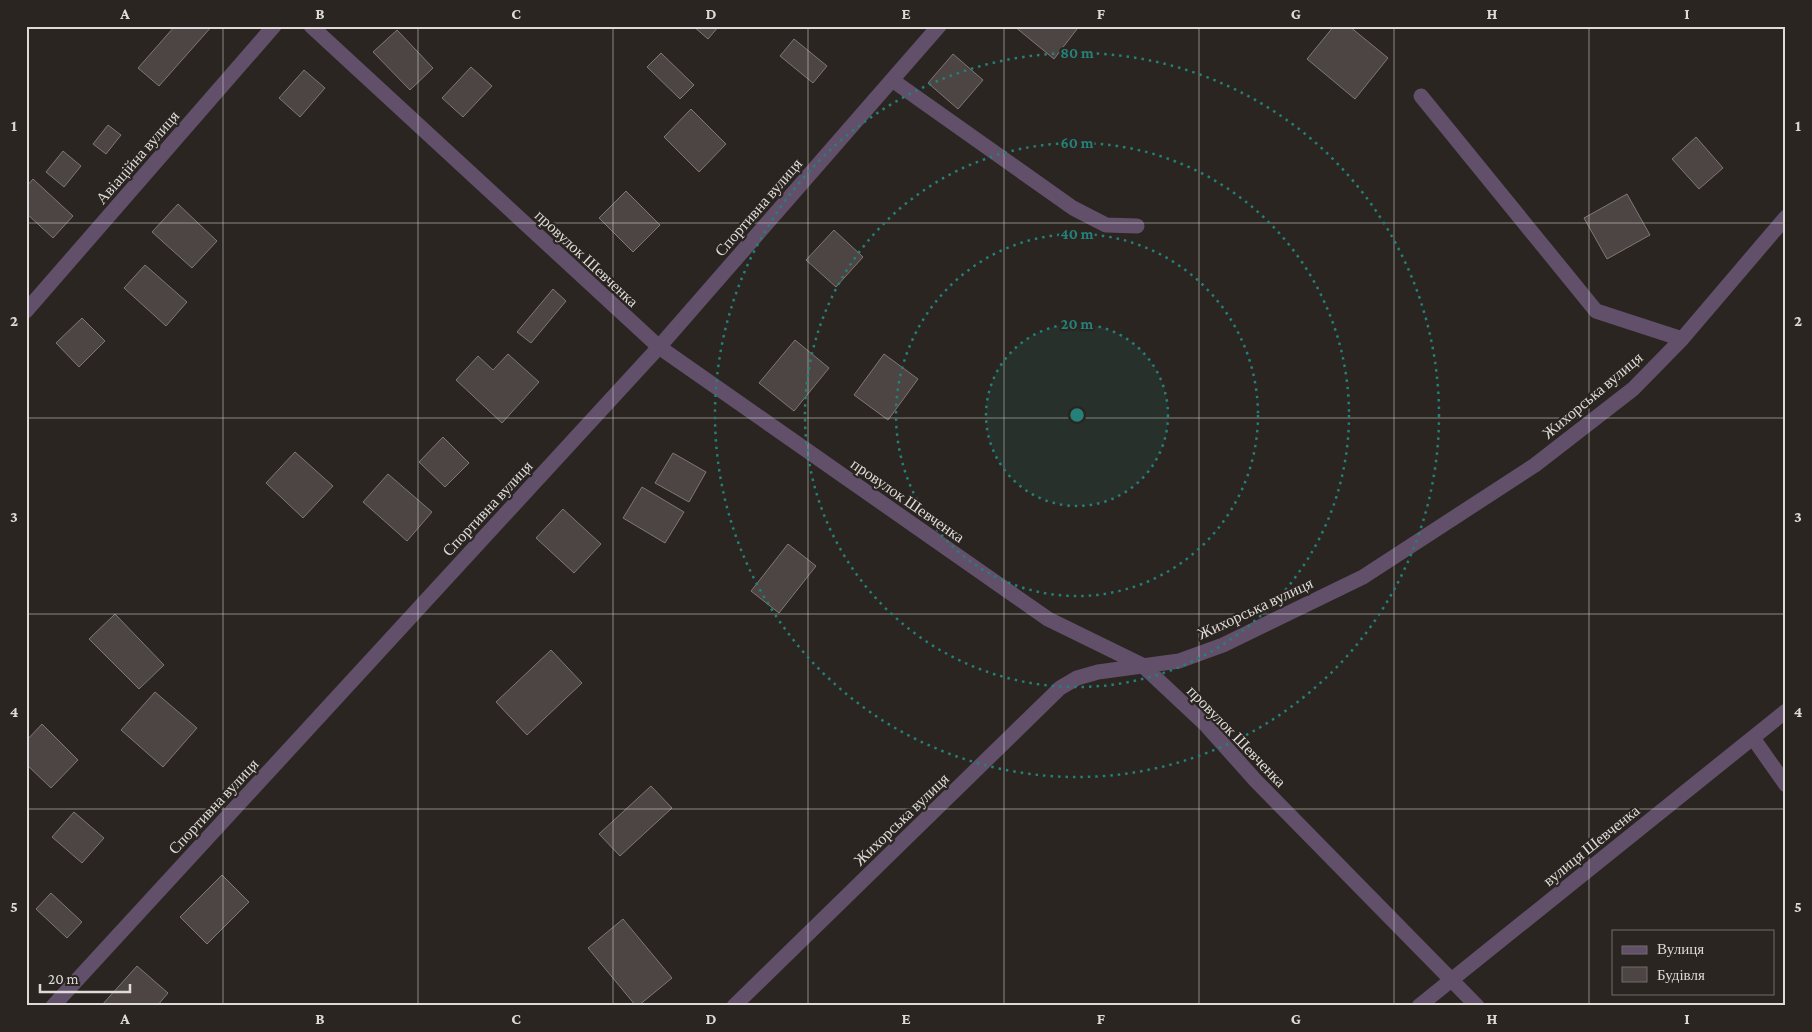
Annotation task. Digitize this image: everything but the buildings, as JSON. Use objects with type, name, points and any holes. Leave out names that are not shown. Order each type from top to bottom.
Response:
[{"type":"street","name":"Авіаційна вулиця","points":[[26,310],[274,26]]},
{"type":"street","name":"провулок Шевченка","points":[[311,26],[659,347],[1048,619],[1142,665],[1205,724],[1256,781],[1476,1006]]},
{"type":"street","name":"Спортивна вулиця","points":[[53,1006],[659,347],[938,26]]},
{"type":"street","points":[[892,80],[1073,208],[1106,225],[1137,226]]},
{"type":"street","points":[[1421,96],[1596,312],[1682,339]]},
{"type":"street","name":"Жихорська вулиця","points":[[734,1006],[1060,688],[1077,678],[1098,672],[1179,661],[1223,645],[1363,577],[1535,465],[1632,389],[1682,339],[1786,217]]},
{"type":"street","name":"вулиця Шевченка","points":[[1419,1006],[1786,711]]},
{"type":"street","points":[[1753,738],[1786,785]]}]
